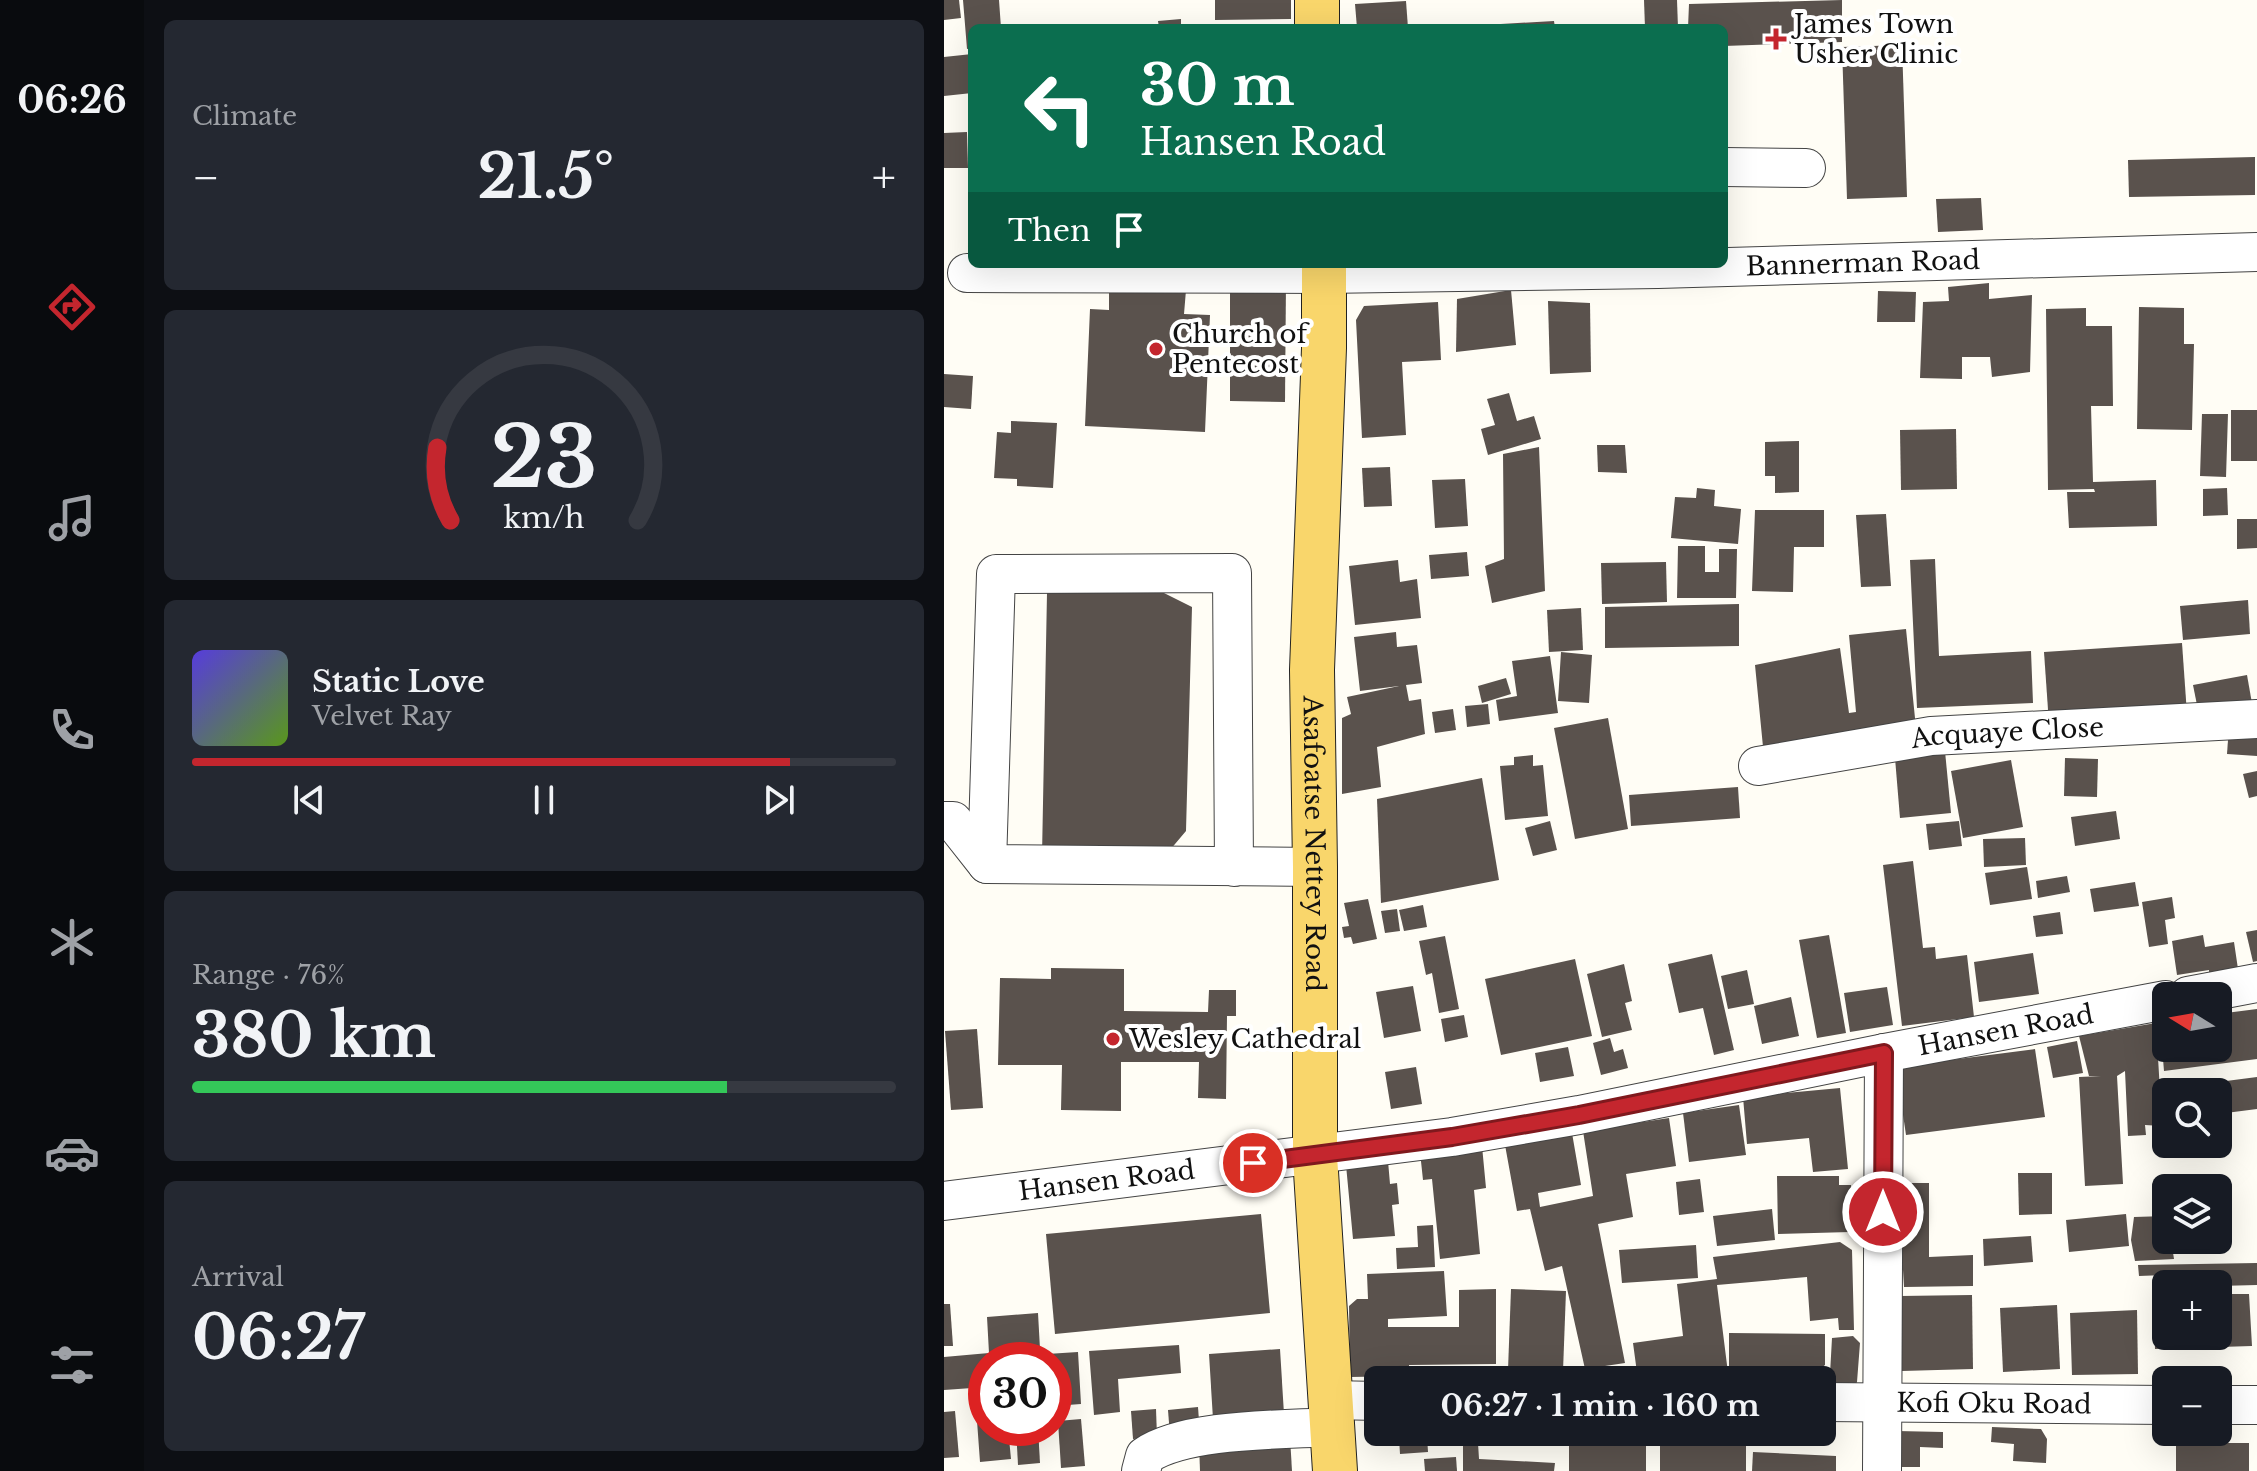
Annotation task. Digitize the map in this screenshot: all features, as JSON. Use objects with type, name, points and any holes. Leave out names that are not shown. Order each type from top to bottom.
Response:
[{"type":"main road","points":[[1317,0],[1317,24]]},
{"type":"main road","name":"Asafoatse Nettey Road","points":[[1324,269],[1312,670],[1315,1156],[1335,1471]]},
{"type":"street","points":[[1728,167],[1806,168]]},
{"type":"street","name":"Bannerman Road","points":[[1728,265],[2257,252]]},
{"type":"street","name":"Bannerman Road","points":[[967,273],[1441,268]]},
{"type":"street","points":[[987,864],[996,574],[1232,573],[1234,867]]},
{"type":"street","name":"Acquaye Close","points":[[1758,766],[1931,736],[2257,719]]},
{"type":"street","points":[[944,821],[953,821],[987,864]]},
{"type":"street","points":[[987,864],[1315,867]]},
{"type":"street","points":[[2232,988],[2257,983]]},
{"type":"street","name":"Hansen Road","points":[[944,1201],[1452,1137],[2152,1003]]},
{"type":"street","points":[[1882,1471],[1884,1053]]},
{"type":"street","name":"Kofi Oku Road","points":[[1836,1402],[2152,1405]]},
{"type":"street","points":[[1141,1471],[1145,1456],[1157,1447],[1332,1414],[1364,1405]]},
{"type":"street","points":[[2232,1405],[2257,1405]]},
{"type":"building","points":[[944,0],[959,0],[961,18],[944,20]]},
{"type":"building","points":[[963,0],[999,0],[1001,24],[968,24],[967,49]]},
{"type":"building","points":[[1215,0],[1291,0],[1291,19],[1215,20]]},
{"type":"building","points":[[1644,0],[1677,0],[1678,24],[1645,24]]},
{"type":"building","points":[[1842,0],[1842,42],[1728,46],[1728,24],[1688,24],[1689,4]]},
{"type":"building","points":[[1406,1],[1408,24],[1357,24],[1355,4]]},
{"type":"building","points":[[1181,19],[1181,24],[1158,24],[1158,21]]},
{"type":"building","points":[[1554,21],[1554,24],[1502,24]]},
{"type":"building","points":[[1902,45],[1907,197],[1847,199],[1842,47]]},
{"type":"building","points":[[968,54],[968,93],[944,96],[944,57]]},
{"type":"building","points":[[967,132],[968,168],[944,168],[944,133]]},
{"type":"building","points":[[2255,157],[2255,195],[2129,197],[2128,160]]},
{"type":"building","points":[[1981,198],[1983,230],[1938,232],[1936,199]]},
{"type":"building","points":[[1230,279],[1286,280],[1285,402],[1230,401]]},
{"type":"building","points":[[1989,283],[1989,299],[2032,295],[2030,372],[1992,377],[1990,357],[1962,357],[1962,379],[1920,378],[1923,302],[1949,301],[1948,287]]},
{"type":"building","points":[[1109,289],[1186,290],[1184,314],[1210,315],[1205,432],[1085,426],[1090,309],[1109,310]]},
{"type":"building","points":[[1511,290],[1516,345],[1456,352],[1457,299]]},
{"type":"building","points":[[1878,291],[1916,292],[1915,322],[1877,322]]},
{"type":"building","points":[[1548,301],[1590,303],[1591,372],[1550,374]]},
{"type":"building","points":[[1438,302],[1441,360],[1402,362],[1406,435],[1362,438],[1356,320],[1364,306]]},
{"type":"building","points":[[2139,307],[2184,308],[2184,344],[2194,344],[2192,430],[2137,429]]},
{"type":"building","points":[[2086,308],[2086,326],[2112,326],[2113,406],[2091,406],[2093,482],[2156,480],[2157,526],[2069,528],[2067,492],[2095,492],[2094,489],[2048,490],[2046,309]]},
{"type":"building","points":[[944,374],[973,376],[971,409],[944,407]]},
{"type":"building","points":[[1509,393],[1517,421],[1534,416],[1541,439],[1488,455],[1481,429],[1495,425],[1487,399]]},
{"type":"building","points":[[2231,410],[2257,410],[2257,461],[2231,461]]},
{"type":"building","points":[[2202,414],[2228,414],[2226,477],[2200,476]]},
{"type":"building","points":[[1011,421],[1057,423],[1053,488],[1017,486],[1017,479],[994,478],[997,432],[1011,433]]},
{"type":"building","points":[[1956,429],[1957,489],[1901,490],[1900,430]]},
{"type":"building","points":[[1799,441],[1799,492],[1775,493],[1775,476],[1765,476],[1765,442]]},
{"type":"building","points":[[1597,445],[1625,445],[1627,473],[1598,472]]},
{"type":"building","points":[[1539,447],[1545,591],[1492,603],[1485,566],[1504,559],[1503,454]]},
{"type":"building","points":[[1390,467],[1392,506],[1364,507],[1362,468]]},
{"type":"building","points":[[1465,479],[1468,526],[1435,528],[1432,480]]},
{"type":"building","points":[[1697,488],[1715,490],[1714,506],[1741,509],[1738,544],[1671,538],[1675,497],[1696,498]]},
{"type":"building","points":[[2227,488],[2228,515],[2203,516],[2203,489]]},
{"type":"building","points":[[1755,510],[1824,510],[1824,547],[1794,547],[1793,592],[1752,591]]},
{"type":"building","points":[[1886,514],[1891,586],[1861,587],[1856,515]]},
{"type":"building","points":[[2237,519],[2257,519],[2257,548],[2237,549]]},
{"type":"building","points":[[1678,546],[1705,546],[1705,572],[1719,572],[1719,549],[1737,549],[1736,598],[1677,598]]},
{"type":"building","points":[[1467,552],[1469,576],[1431,579],[1429,555]]},
{"type":"building","points":[[1935,559],[1939,656],[2031,651],[2033,703],[1917,708],[1910,560]]},
{"type":"building","points":[[1398,560],[1400,582],[1417,579],[1421,618],[1355,625],[1349,566]]},
{"type":"building","points":[[1666,562],[1667,602],[1602,604],[1601,563]]},
{"type":"building","points":[[1100,584],[1128,585],[1137,593],[1164,593],[1192,607],[1186,831],[1164,857],[1042,856],[1047,593],[1092,593]]},
{"type":"building","points":[[2248,600],[2250,634],[2183,640],[2180,606]]},
{"type":"building","points":[[1739,604],[1739,646],[1605,648],[1605,607]]},
{"type":"building","points":[[1581,608],[1583,650],[1549,652],[1547,610]]},
{"type":"building","points":[[1906,629],[1916,728],[1764,757],[1755,665],[1840,648],[1849,713],[1856,712],[1849,635]]},
{"type":"building","points":[[1396,632],[1397,647],[1417,645],[1422,683],[1406,685],[1409,701],[1421,699],[1425,734],[1377,747],[1381,787],[1342,794],[1342,718],[1351,714],[1347,697],[1399,686],[1360,691],[1354,637]]},
{"type":"building","points":[[2182,643],[2187,714],[2049,724],[2044,652]]},
{"type":"building","points":[[1561,652],[1592,655],[1589,703],[1558,701]]},
{"type":"building","points":[[1550,656],[1558,713],[1499,721],[1496,700],[1517,696],[1512,661]]},
{"type":"building","points":[[2247,675],[2253,709],[2200,720],[2193,685]]},
{"type":"building","points":[[1506,678],[1511,694],[1482,703],[1478,686]]},
{"type":"building","points":[[1488,704],[1490,724],[1467,727],[1465,706]]},
{"type":"building","points":[[1453,709],[1456,730],[1435,733],[1432,712]]},
{"type":"building","points":[[1608,718],[1628,829],[1575,839],[1554,728]]},
{"type":"building","points":[[2229,726],[2257,729],[2257,756],[2227,754]]},
{"type":"building","points":[[1944,741],[1951,813],[1900,818],[1894,746]]},
{"type":"building","points":[[1533,755],[1533,766],[1543,765],[1548,816],[1505,820],[1500,766],[1514,765],[1514,757]]},
{"type":"building","points":[[2065,758],[2098,759],[2097,797],[2064,796]]},
{"type":"building","points":[[2011,760],[2023,827],[1963,838],[1951,771]]},
{"type":"building","points":[[2257,771],[2257,796],[2249,798],[2243,774]]},
{"type":"building","points":[[1482,778],[1499,880],[1381,903],[1377,799]]},
{"type":"building","points":[[1738,787],[1740,818],[1631,826],[1629,795]]},
{"type":"building","points":[[2116,811],[2120,839],[2075,846],[2071,817]]},
{"type":"building","points":[[1550,821],[1557,850],[1533,856],[1525,828]]},
{"type":"building","points":[[1959,821],[1962,846],[1929,850],[1926,824]]},
{"type":"building","points":[[2025,838],[2026,865],[1984,867],[1983,839]]},
{"type":"building","points":[[1913,861],[1923,948],[1935,947],[1936,959],[1967,955],[1974,1017],[1902,1026],[1883,865]]},
{"type":"building","points":[[2027,867],[2032,899],[1990,905],[1985,873]]},
{"type":"building","points":[[2067,876],[2070,892],[2038,898],[2036,881]]},
{"type":"building","points":[[2135,882],[2139,906],[2094,912],[2090,889]]},
{"type":"building","points":[[2172,897],[2175,918],[2165,920],[2168,944],[2149,947],[2142,902]]},
{"type":"building","points":[[1368,899],[1377,939],[1353,944],[1351,937],[1344,938],[1342,927],[1349,926],[1344,903]]},
{"type":"building","points":[[1423,905],[1427,927],[1404,931],[1399,910]]},
{"type":"building","points":[[1397,909],[1400,931],[1385,933],[1381,911]]},
{"type":"building","points":[[2060,912],[2063,934],[2036,937],[2033,916]]},
{"type":"building","points":[[2257,930],[2257,961],[2253,962],[2246,932]]},
{"type":"building","points":[[1829,935],[1846,1033],[1817,1038],[1799,940]]},
{"type":"building","points":[[2203,935],[2205,947],[2234,942],[2238,969],[2177,975],[2172,941]]},
{"type":"building","points":[[1445,936],[1459,1009],[1439,1013],[1432,973],[1426,975],[1419,941]]},
{"type":"building","points":[[2033,953],[2039,994],[1979,1002],[1974,962]]},
{"type":"building","points":[[1712,954],[1734,1050],[1714,1055],[1703,1008],[1679,1013],[1668,964]]},
{"type":"building","points":[[1575,959],[1592,1036],[1501,1055],[1485,979]]},
{"type":"building","points":[[1624,964],[1632,1001],[1625,1003],[1632,1030],[1602,1037],[1587,974]]},
{"type":"building","name":"Wesley Cathedral","points":[[1051,968],[1124,969],[1124,1011],[1208,1012],[1209,990],[1236,990],[1236,1016],[1227,1016],[1226,1099],[1198,1098],[1199,1062],[1121,1062],[1121,1111],[1061,1110],[1062,1065],[998,1065],[1000,978],[1051,979]]},
{"type":"building","points":[[1747,970],[1754,1004],[1728,1009],[1721,976]]},
{"type":"building","points":[[1413,986],[1421,1031],[1384,1038],[1376,992]]},
{"type":"building","points":[[1887,987],[1893,1025],[1850,1032],[1844,993]]},
{"type":"building","points":[[1791,997],[1799,1036],[1762,1044],[1754,1006]]},
{"type":"building","points":[[2257,1009],[2257,1059],[2164,1071],[2163,1062],[2232,1062],[2232,1012]]},
{"type":"building","points":[[1464,1015],[1468,1037],[1445,1042],[1441,1019]]},
{"type":"building","points":[[2152,1024],[2152,1062],[2158,1062],[2159,1078],[2152,1078],[2152,1125],[2145,1125],[2146,1135],[2128,1136],[2125,1071],[2117,1076],[2123,1184],[2085,1186],[2079,1077],[2101,1076],[2089,1076],[2079,1036]]},
{"type":"building","points":[[977,1029],[983,1108],[951,1110],[945,1031]]},
{"type":"building","points":[[1610,1038],[1614,1052],[1623,1049],[1628,1068],[1601,1075],[1593,1043]]},
{"type":"building","points":[[2077,1041],[2083,1073],[2053,1078],[2047,1047]]},
{"type":"building","points":[[1568,1047],[1574,1076],[1540,1082],[1535,1053]]},
{"type":"building","points":[[2035,1049],[2045,1117],[1906,1135],[1896,1067]]},
{"type":"building","points":[[1416,1067],[1422,1104],[1391,1109],[1385,1072]]},
{"type":"building","points":[[2257,1077],[2257,1109],[2232,1112],[2232,1080]]},
{"type":"building","points":[[1840,1088],[1848,1169],[1813,1172],[1809,1138],[1747,1144],[1743,1097]]},
{"type":"building","points":[[1739,1105],[1746,1155],[1689,1162],[1683,1113]]},
{"type":"building","points":[[1669,1118],[1676,1166],[1626,1174],[1633,1217],[1598,1224],[1625,1363],[1605,1366],[1584,1366],[1562,1266],[1545,1271],[1530,1209],[1517,1211],[1505,1145],[1572,1133],[1581,1185],[1538,1193],[1540,1207],[1593,1196],[1583,1131]]},
{"type":"building","points":[[1482,1146],[1486,1188],[1474,1190],[1480,1254],[1440,1259],[1432,1179],[1423,1180],[1420,1152]]},
{"type":"building","points":[[1388,1161],[1390,1184],[1397,1183],[1399,1204],[1392,1205],[1395,1236],[1353,1239],[1346,1165]]},
{"type":"building","points":[[2018,1173],[2052,1173],[2052,1214],[2019,1215]]},
{"type":"building","points":[[1777,1176],[1839,1176],[1839,1185],[1851,1185],[1850,1232],[1778,1234]]},
{"type":"building","points":[[1700,1179],[1704,1212],[1679,1215],[1676,1182]]},
{"type":"building","points":[[1908,1183],[1929,1183],[1929,1257],[1973,1255],[1973,1286],[1904,1287],[1903,1270],[1895,1270],[1895,1208],[1908,1208]]},
{"type":"building","points":[[1772,1209],[1775,1240],[1717,1246],[1713,1216]]},
{"type":"building","points":[[1261,1214],[1270,1313],[1055,1334],[1046,1234]]},
{"type":"building","points":[[2126,1214],[2129,1246],[2069,1252],[2066,1220]]},
{"type":"building","points":[[2152,1216],[2152,1254],[2173,1254],[2174,1259],[2135,1261],[2131,1240],[2134,1217]]},
{"type":"building","points":[[1433,1225],[1435,1267],[1397,1269],[1396,1248],[1418,1247],[1417,1226]]},
{"type":"building","points":[[2031,1236],[2033,1262],[1984,1266],[1983,1239]]},
{"type":"building","points":[[1840,1242],[1852,1250],[1854,1330],[1839,1330],[1838,1318],[1810,1321],[1807,1277],[1717,1285],[1727,1366],[1636,1366],[1633,1343],[1683,1336],[1677,1284],[1717,1279],[1713,1257]]},
{"type":"building","points":[[1696,1245],[1698,1278],[1622,1283],[1619,1250]]},
{"type":"building","points":[[2257,1263],[2257,1285],[2232,1286],[2232,1270],[2152,1270],[2152,1275],[2139,1276],[2138,1265]]},
{"type":"building","points":[[1444,1271],[1447,1316],[1388,1319],[1388,1327],[1459,1327],[1459,1290],[1496,1289],[1496,1364],[1364,1366],[1364,1377],[1350,1377],[1349,1306],[1357,1299],[1368,1299],[1367,1274]]},
{"type":"building","points":[[1511,1289],[1566,1291],[1563,1366],[1508,1366]]},
{"type":"building","points":[[2232,1294],[2249,1294],[2252,1346],[2232,1347]]},
{"type":"building","points":[[1972,1295],[1973,1369],[1902,1371],[1900,1296]]},
{"type":"building","points":[[944,1304],[950,1304],[953,1346],[944,1346]]},
{"type":"building","points":[[2057,1305],[2060,1369],[2003,1372],[2000,1308]]},
{"type":"building","points":[[2137,1310],[2138,1374],[2072,1375],[2070,1313]]},
{"type":"building","points":[[1038,1313],[1040,1342],[988,1342],[987,1317]]},
{"type":"building","points":[[1729,1333],[1825,1334],[1824,1366],[1729,1366]]},
{"type":"building","points":[[1853,1336],[1860,1343],[1857,1382],[1852,1393],[1836,1394],[1836,1366],[1830,1366],[1832,1338]]},
{"type":"building","points":[[1179,1345],[1181,1373],[1118,1379],[1120,1412],[1094,1415],[1089,1351]]},
{"type":"building","points":[[1280,1349],[1284,1414],[1213,1419],[1209,1354]]},
{"type":"building","points":[[1072,1352],[1078,1352],[1081,1404],[1072,1405]]},
{"type":"building","points":[[968,1355],[968,1388],[944,1390],[944,1357]]},
{"type":"building","points":[[1198,1407],[1200,1434],[1170,1436],[1168,1410]]},
{"type":"building","points":[[1156,1409],[1157,1437],[1133,1439],[1131,1411]]},
{"type":"building","points":[[955,1411],[959,1457],[944,1458],[944,1412]]},
{"type":"building","points":[[1081,1419],[1085,1466],[1061,1468],[1060,1446],[1072,1446],[1072,1420]]},
{"type":"building","points":[[1992,1427],[2041,1429],[2047,1439],[2046,1463],[2013,1461],[2014,1444],[1991,1442]]},
{"type":"building","points":[[1897,1431],[1943,1432],[1943,1448],[1920,1447],[1920,1467],[1896,1467]]},
{"type":"building","points":[[1290,1437],[1292,1471],[1200,1471],[1199,1443]]},
{"type":"building","points":[[2249,1443],[2249,1471],[2176,1471],[2176,1446]]},
{"type":"building","points":[[979,1446],[1010,1446],[1011,1459],[980,1462]]},
{"type":"building","points":[[1017,1446],[1039,1446],[1040,1463],[1018,1465]]},
{"type":"building","points":[[1400,1446],[1428,1446],[1428,1452],[1400,1454]]},
{"type":"building","points":[[1463,1446],[1478,1446],[1479,1459],[1555,1463],[1554,1471],[1463,1471]]},
{"type":"building","points":[[1569,1446],[1646,1446],[1646,1471],[1569,1471]]},
{"type":"building","points":[[1660,1446],[1746,1446],[1746,1471],[1660,1471]]},
{"type":"building","points":[[1753,1452],[1836,1456],[1836,1471],[1752,1471]]},
{"type":"building","points":[[1456,1457],[1457,1471],[1425,1471],[1424,1459]]},
{"type":"place","name":"James Town Usher Clinic","points":[[1776,39]]},
{"type":"place","name":"Church of Pentecost","points":[[1156,349]]},
{"type":"place","name":"Wesley Cathedral","points":[[1113,1039]]},
{"type":"route","points":[[1253,1163],[1452,1137],[1579,1115],[1884,1053],[1883,1212]]}]
